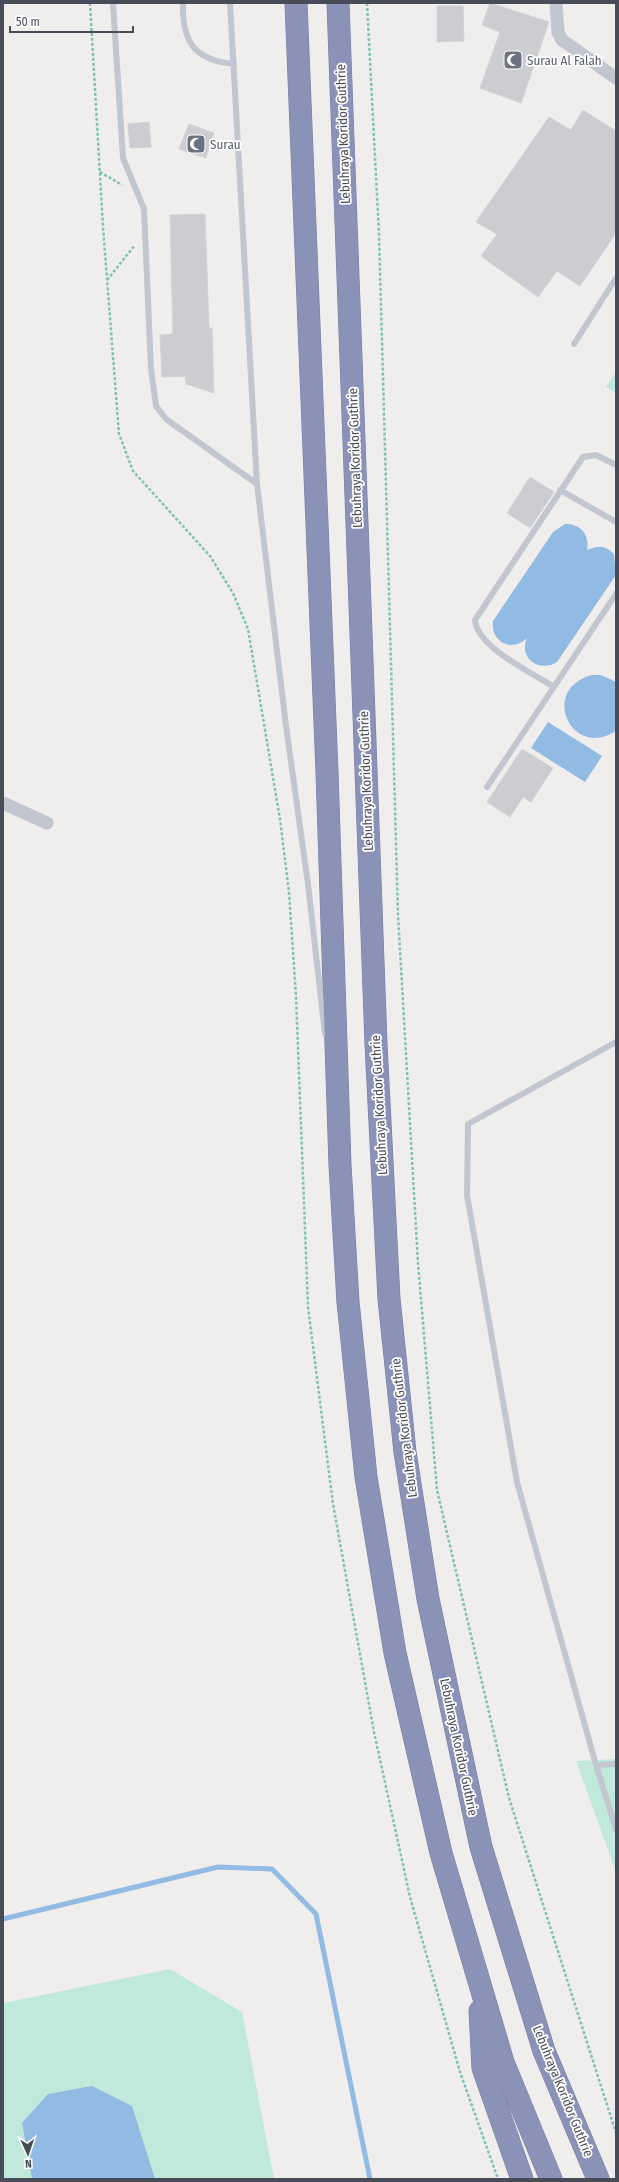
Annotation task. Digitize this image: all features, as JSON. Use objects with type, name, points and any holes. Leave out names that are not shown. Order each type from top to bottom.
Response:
[{"type":"highway","points":[[296,3],[327,772],[340,1164],[348,1302],[366,1477],[395,1654],[441,1853],[503,2062],[551,2179]]},
{"type":"highway","name":"Lebuhraya Koridor Guthrie","points":[[338,3],[376,1044],[389,1299],[405,1452],[428,1599],[481,1847],[544,2051],[598,2179]]},
{"type":"highway","points":[[480,1985],[480,2030],[483,2068],[522,2179]]},
{"type":"street","points":[[556,3],[558,32],[562,40],[616,78]]},
{"type":"street","points":[[3,803],[47,823]]},
{"type":"lane","points":[[113,3],[122,158],[144,209],[150,369],[156,406],[166,419],[257,484]]},
{"type":"lane","points":[[183,3],[188,38],[199,55],[216,63],[234,64]]},
{"type":"lane","points":[[230,3],[257,484],[286,726],[308,884],[326,1040]]},
{"type":"lane","points":[[574,344],[616,278]]},
{"type":"lane","points":[[554,687],[487,644],[476,626],[475,620],[583,457],[596,455],[616,465]]},
{"type":"lane","points":[[560,490],[616,522]]},
{"type":"lane","points":[[487,788],[616,594]]},
{"type":"lane","points":[[616,1042],[468,1124],[467,1195],[517,1482],[596,1765],[616,1829]]},
{"type":"lane","points":[[329,1071],[340,1164]]},
{"type":"lane","points":[[596,1765],[616,1764]]},
{"type":"path","points":[[90,3],[107,281],[119,434],[133,471],[210,556],[233,593],[248,629],[280,820],[290,892],[296,996],[308,1307],[338,1534],[374,1732],[410,1897],[460,2072],[498,2179]]},
{"type":"path","points":[[367,3],[379,234],[398,915],[418,1263],[437,1490],[509,1798],[616,2134]]},
{"type":"path","points":[[100,172],[138,194]]},
{"type":"path","points":[[107,281],[145,232]]},
{"type":"green space","points":[[616,372],[616,393],[606,387]]},
{"type":"green space","points":[[616,1759],[616,1872],[576,1761]]},
{"type":"green space","points":[[170,1969],[242,2012],[274,2179],[3,2179],[3,2003]]},
{"type":"water","points":[[565,524],[570,524],[583,531],[587,539],[587,550],[595,547],[604,547],[614,554],[616,575],[557,662],[544,666],[538,665],[528,658],[525,646],[527,638],[515,645],[503,643],[498,640],[495,635],[493,621],[553,532]]},
{"type":"water","points":[[592,675],[601,675],[616,682],[616,731],[600,737],[586,736],[575,730],[567,719],[564,707],[567,694],[576,683]]},
{"type":"water","points":[[548,722],[602,756],[585,782],[531,748]]},
{"type":"water","points":[[92,2086],[132,2106],[155,2179],[32,2179],[22,2123],[48,2094]]},
{"type":"building","name":"Surau Al Falah","points":[[490,3],[549,22],[521,103],[480,88],[500,32],[482,25]]},
{"type":"building","points":[[437,6],[463,6],[464,41],[437,42]]},
{"type":"building","points":[[583,110],[616,131],[616,233],[580,286],[557,271],[538,297],[481,256],[497,234],[476,222],[549,117],[571,130]]},
{"type":"building","points":[[149,122],[151,147],[130,148],[128,124]]},
{"type":"building","name":"Surau","points":[[189,124],[214,133],[206,158],[179,149]]},
{"type":"building","points":[[205,214],[209,328],[212,328],[214,393],[186,384],[185,376],[162,377],[160,335],[173,334],[170,215]]},
{"type":"building","points":[[530,477],[554,492],[530,528],[507,513]]},
{"type":"building","points":[[522,749],[553,768],[531,802],[523,797],[510,817],[487,802]]},
{"type":"waterway","points":[[3,1919],[218,1867],[272,1869],[316,1914],[370,2179]]},
{"type":"place","name":"Surau Al Falah","points":[[513,60]]},
{"type":"place","name":"Surau","points":[[196,144]]}]
